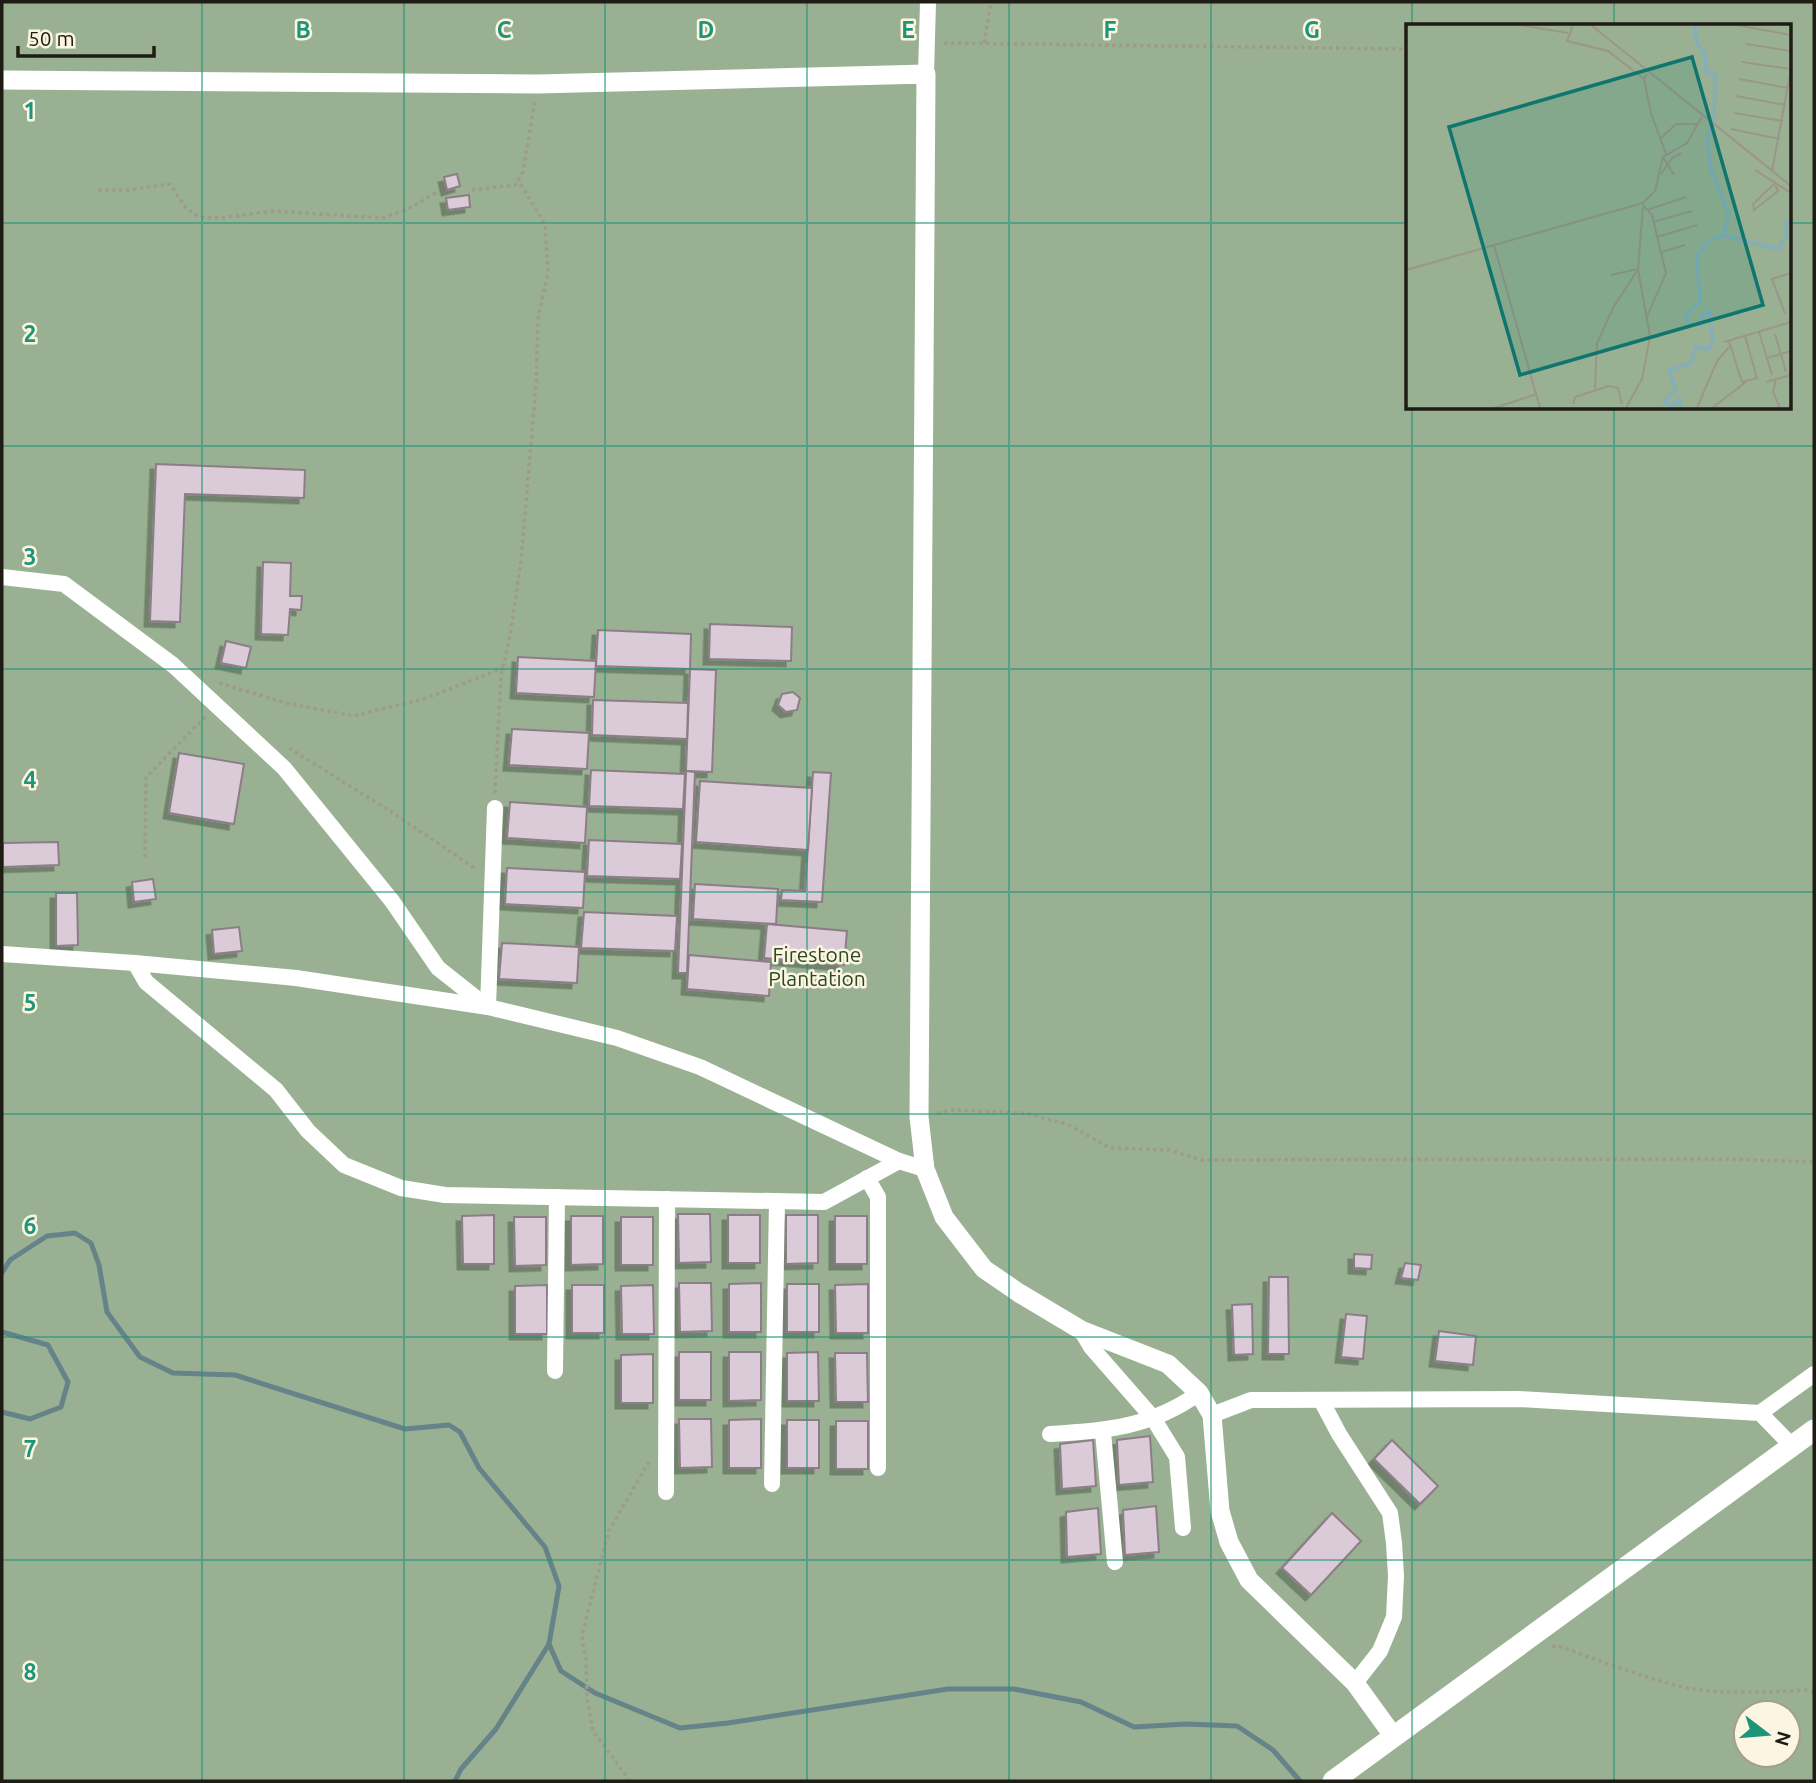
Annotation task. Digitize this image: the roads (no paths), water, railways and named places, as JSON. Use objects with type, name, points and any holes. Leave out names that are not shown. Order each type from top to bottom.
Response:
[{"type":"main road","points":[[1333,1781],[1814,1430]]},
{"type":"street","points":[[928,2],[919,1117],[925,1170],[944,1217],[984,1269],[1081,1330],[1168,1364],[1199,1392],[1212,1415],[1220,1511],[1229,1542],[1249,1580],[1356,1683],[1394,1737]]},
{"type":"street","points":[[2,80],[538,84],[926,74]]},
{"type":"street","points":[[2,577],[64,583],[181,672],[284,768],[393,901],[438,968],[488,1007]]},
{"type":"street","points":[[488,1007],[495,808]]},
{"type":"street","points":[[2,954],[296,978],[488,1007],[617,1038],[700,1067],[899,1161],[925,1170]]},
{"type":"street","points":[[135,963],[146,982],[276,1090],[307,1131],[344,1165],[401,1188],[445,1195],[824,1202],[899,1161]]},
{"type":"street","points":[[867,1178],[878,1197],[878,1468]]},
{"type":"street","points":[[555,1371],[557,1197]]},
{"type":"street","points":[[666,1492],[667,1199]]},
{"type":"street","points":[[772,1484],[777,1201]]},
{"type":"street","points":[[1081,1330],[1091,1347],[1153,1418],[1178,1457],[1184,1528]]},
{"type":"street","points":[[1212,1415],[1251,1400],[1519,1399],[1760,1413],[1814,1374]]},
{"type":"street","points":[[1050,1434],[1103,1432],[1153,1418],[1185,1403],[1199,1392]]},
{"type":"street","points":[[1321,1400],[1339,1434],[1390,1513],[1394,1543],[1394,1617],[1380,1651],[1356,1683]]},
{"type":"street","points":[[1760,1413],[1793,1446]]},
{"type":"street","points":[[1103,1432],[1115,1562]]},
{"type":"waterway","points":[[2,1273],[10,1260],[47,1236],[75,1233],[91,1243],[99,1265],[107,1312],[140,1357],[173,1373],[235,1375],[405,1429],[449,1425],[460,1432],[479,1468],[545,1547],[559,1586],[549,1644],[496,1729],[461,1769],[455,1781]]},
{"type":"waterway","points":[[2,1332],[48,1345],[68,1382],[61,1407],[30,1419],[2,1412]]},
{"type":"waterway","points":[[549,1644],[561,1671],[595,1693],[680,1728],[948,1689],[1014,1689],[1081,1702],[1134,1727],[1186,1724],[1237,1726],[1273,1750],[1300,1781]]},
{"type":"park label","name":"Firestone Plantation","points":[[817,967]]}]
